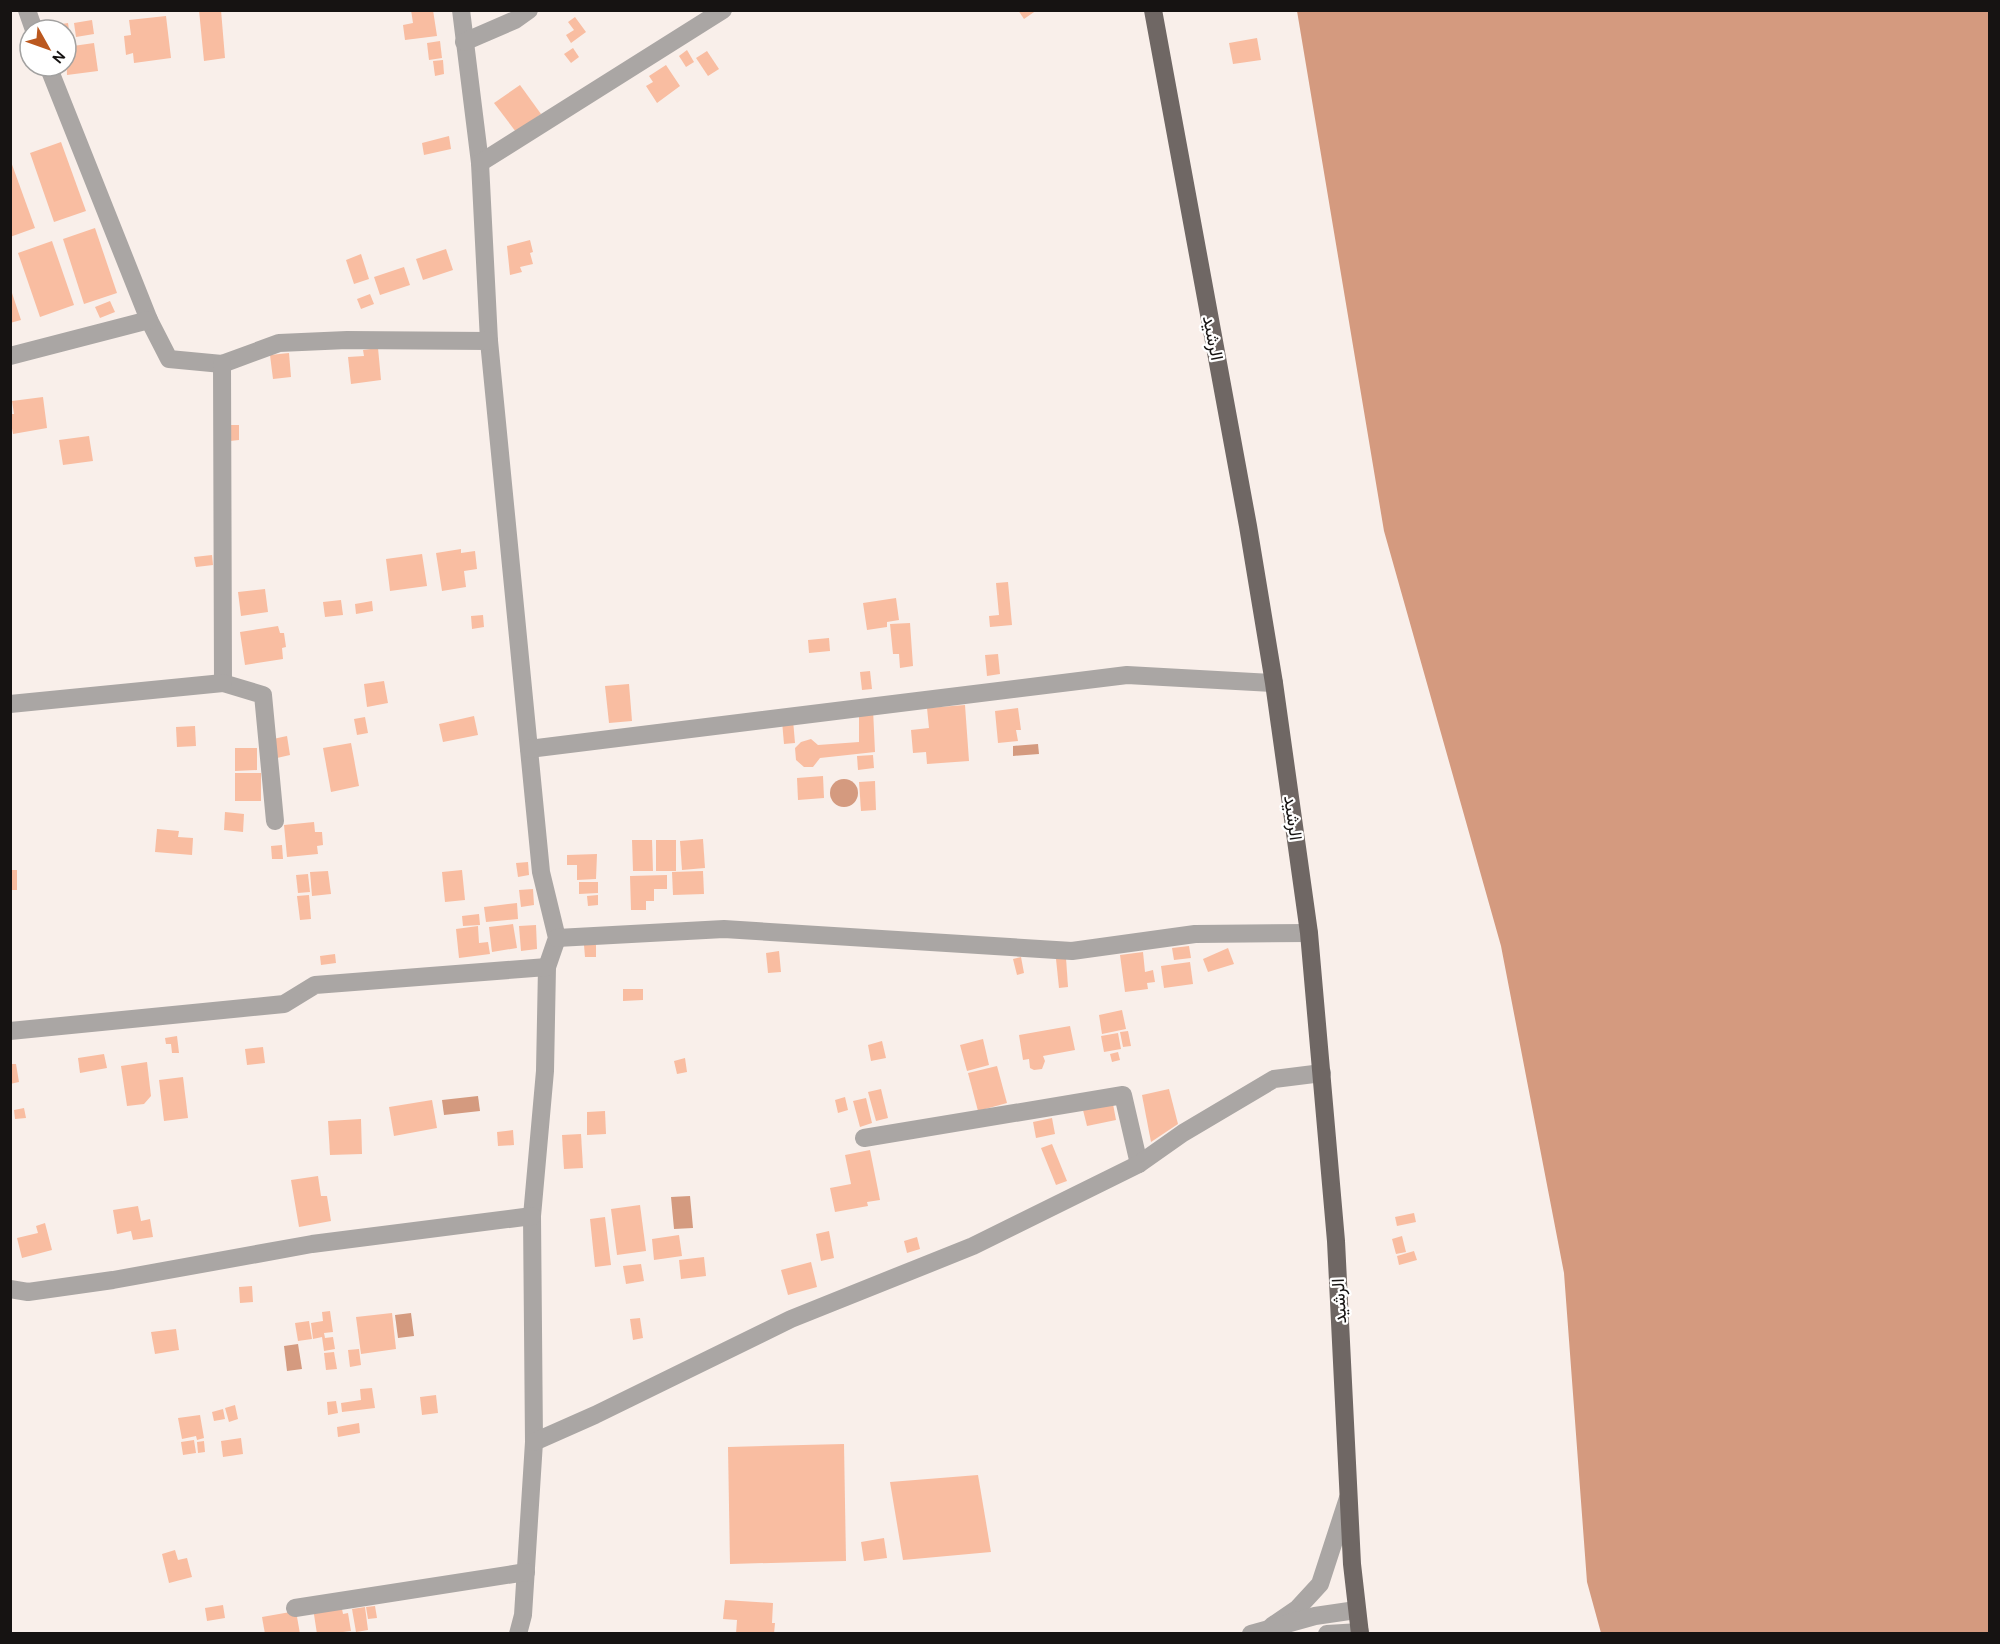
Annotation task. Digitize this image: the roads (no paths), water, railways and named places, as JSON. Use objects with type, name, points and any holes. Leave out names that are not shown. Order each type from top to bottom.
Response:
[{"type":"main road","name":"الرشيد","points":[[1153,10],[1248,526],[1274,683],[1309,933],[1336,1241],[1352,1564],[1360,1633]]},
{"type":"street","points":[[461,10],[480,163],[489,341],[541,872],[557,938],[548,967],[545,1071],[532,1216],[534,1442],[523,1614],[518,1634]]},
{"type":"street","points":[[464,42],[515,20],[529,10]]},
{"type":"street","points":[[480,163],[723,10]]},
{"type":"street","points":[[53,78],[149,320],[169,359],[222,364],[279,343],[347,340],[489,341]]},
{"type":"street","points":[[10,356],[149,320]]},
{"type":"street","points":[[222,364],[223,683]]},
{"type":"street","points":[[529,749],[1127,675],[1274,683]]},
{"type":"street","points":[[10,704],[223,683],[263,695],[275,821]]},
{"type":"street","points":[[557,938],[724,929],[1072,951],[1195,934],[1309,933]]},
{"type":"street","points":[[10,1031],[284,1004],[315,985],[548,967]]},
{"type":"street","points":[[534,1442],[595,1416],[791,1319],[973,1246],[1139,1164],[1183,1133],[1274,1079],[1322,1073]]},
{"type":"street","points":[[864,1138],[1123,1095],[1139,1164]]},
{"type":"street","points":[[10,1289],[28,1293],[312,1244],[532,1216]]},
{"type":"street","points":[[1272,1626],[1297,1609],[1320,1584],[1350,1494]]},
{"type":"street","points":[[296,1608],[526,1572]]},
{"type":"street","points":[[1251,1634],[1272,1626],[1315,1616],[1356,1610]]},
{"type":"street","points":[[1327,1634],[1360,1633]]}]
